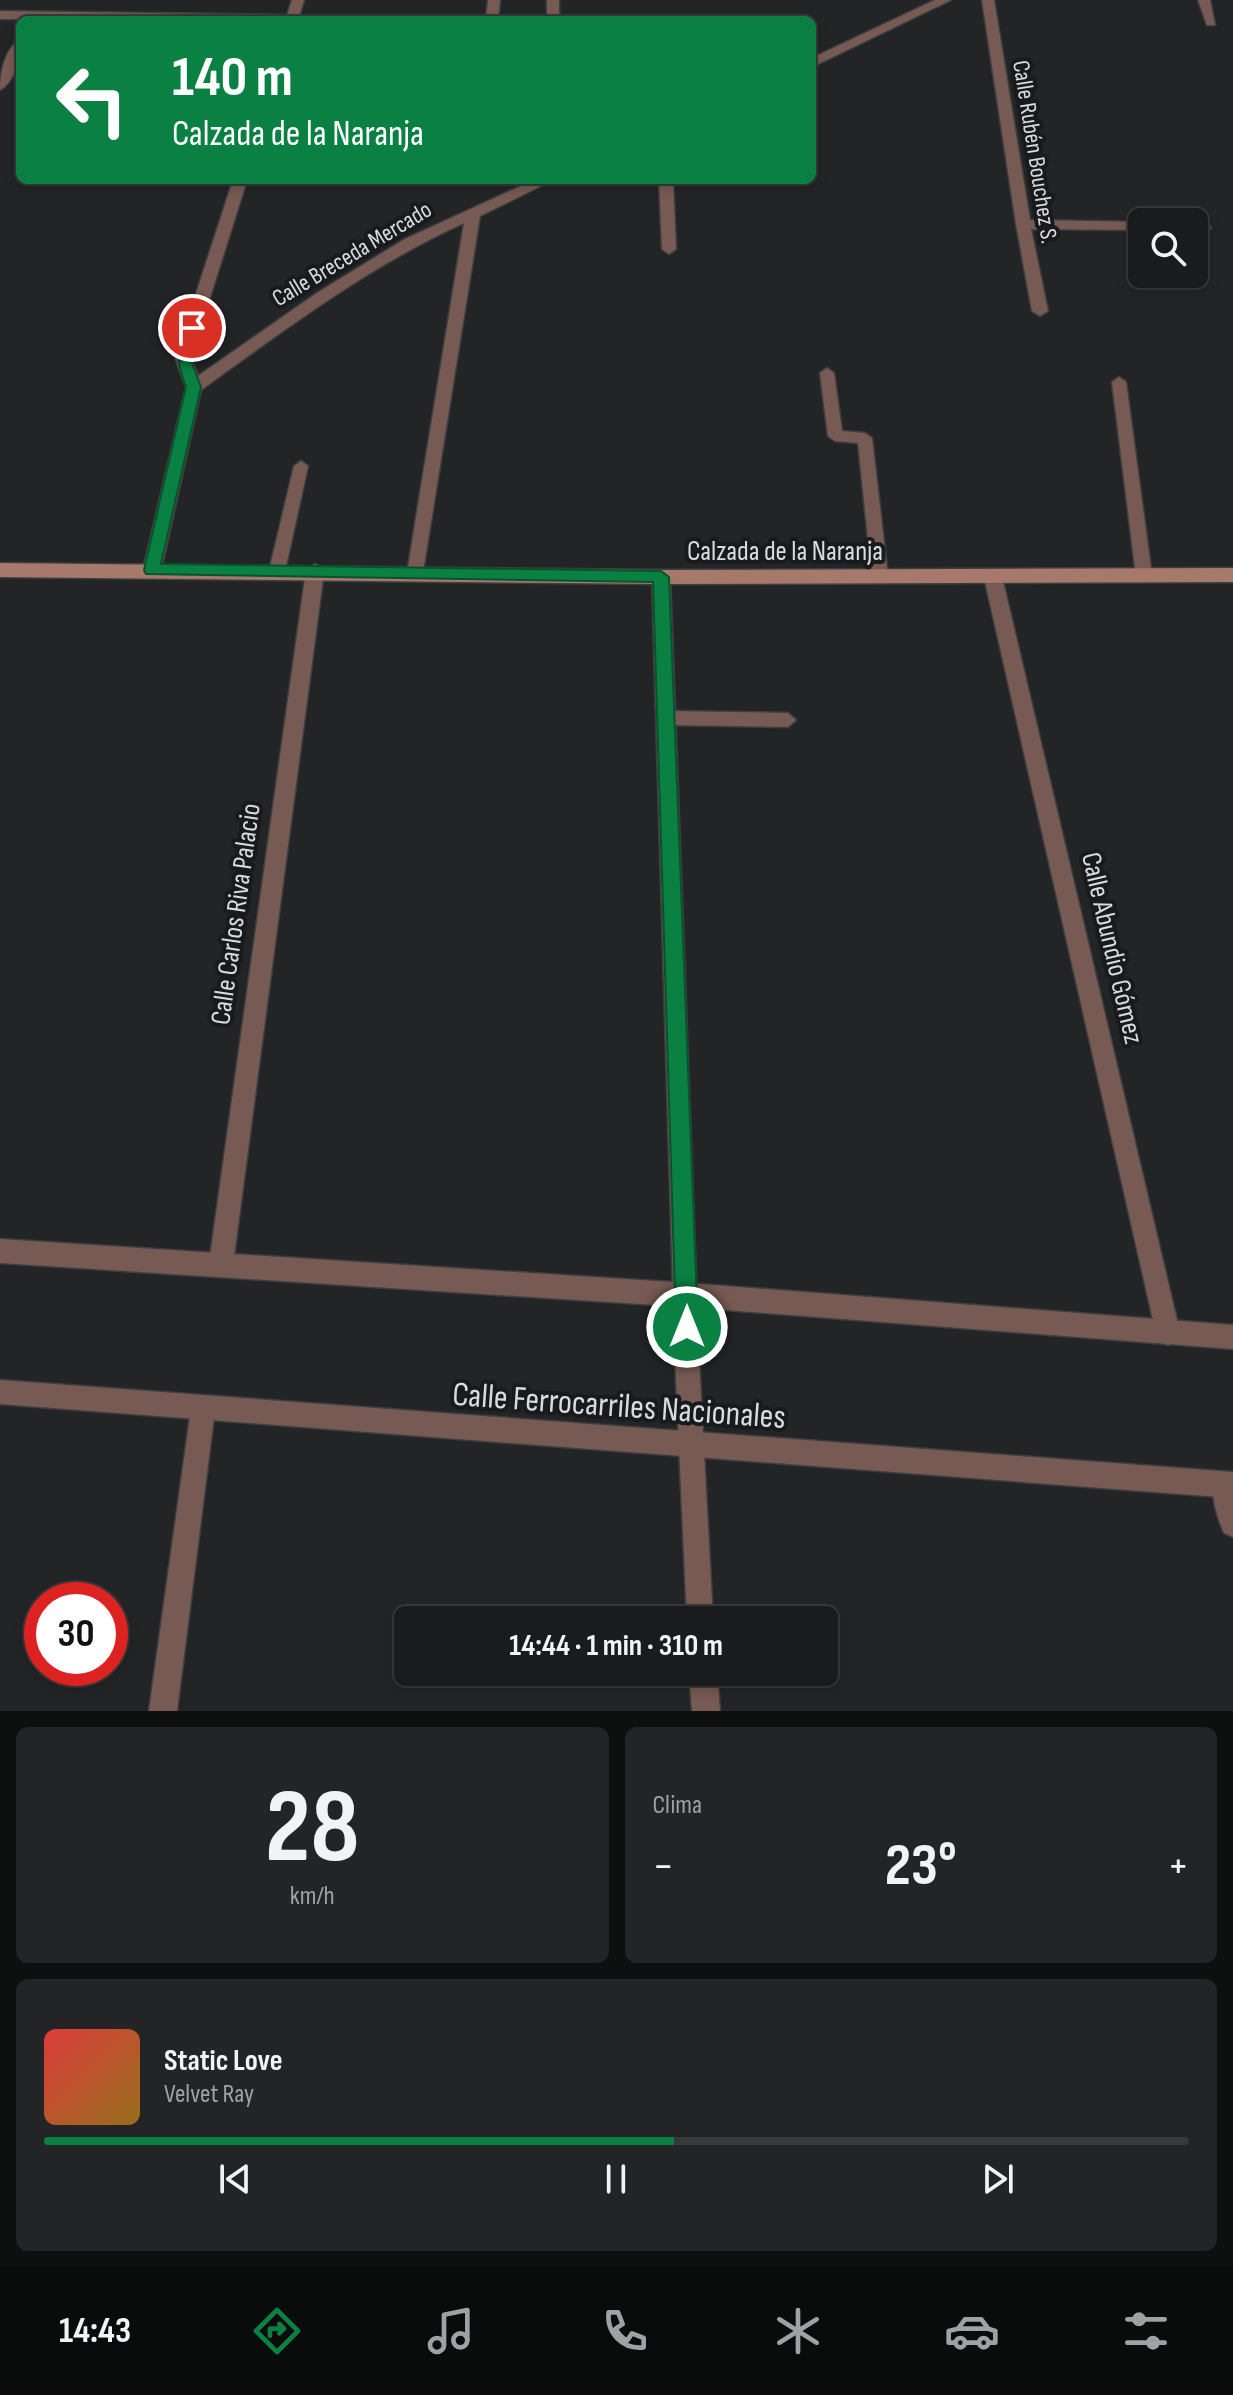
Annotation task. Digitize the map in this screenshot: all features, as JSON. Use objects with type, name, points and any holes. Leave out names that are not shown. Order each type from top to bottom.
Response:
[{"type":"main road","name":"Calzada de la Naranja","points":[[0,570],[661,577],[1233,575]]},
{"type":"street","points":[[816,61],[945,0]]},
{"type":"street","name":"Calle Rubén Bouchez S.","points":[[988,0],[1023,224],[1040,311]]},
{"type":"street","points":[[1204,0],[1211,22]]},
{"type":"street","points":[[0,86],[16,52]]},
{"type":"street","points":[[152,570],[194,387],[183,358],[239,184]]},
{"type":"street","name":"Calle Breceda Mercado","points":[[194,387],[335,288],[410,242],[537,184]]},
{"type":"street","points":[[666,184],[669,249]]},
{"type":"street","points":[[416,573],[473,212]]},
{"type":"street","points":[[1023,224],[1128,226]]},
{"type":"street","name":"Calle Carlos Riva Palacio","points":[[221,1264],[315,571]]},
{"type":"street","points":[[661,577],[699,1606]]},
{"type":"street","name":"Calle Abundio Gómez","points":[[993,577],[1168,1333]]},
{"type":"street","points":[[0,1251],[687,1295],[1233,1337]]},
{"type":"street","name":"Calle Ferrocarriles Nacionales","points":[[0,1392],[1229,1485]]},
{"type":"street","points":[[163,1711],[203,1409]]},
{"type":"street","points":[[1229,1485],[1233,1524]]},
{"type":"street","points":[[704,1686],[706,1711]]},
{"type":"lane","points":[[827,373],[835,436],[865,438],[880,577]]},
{"type":"lane","points":[[1119,382],[1144,576]]},
{"type":"lane","points":[[277,571],[301,466]]},
{"type":"lane","points":[[666,718],[788,720]]},
{"type":"route","points":[[192,328],[183,358],[194,387],[152,570],[661,577],[687,1327]]}]
